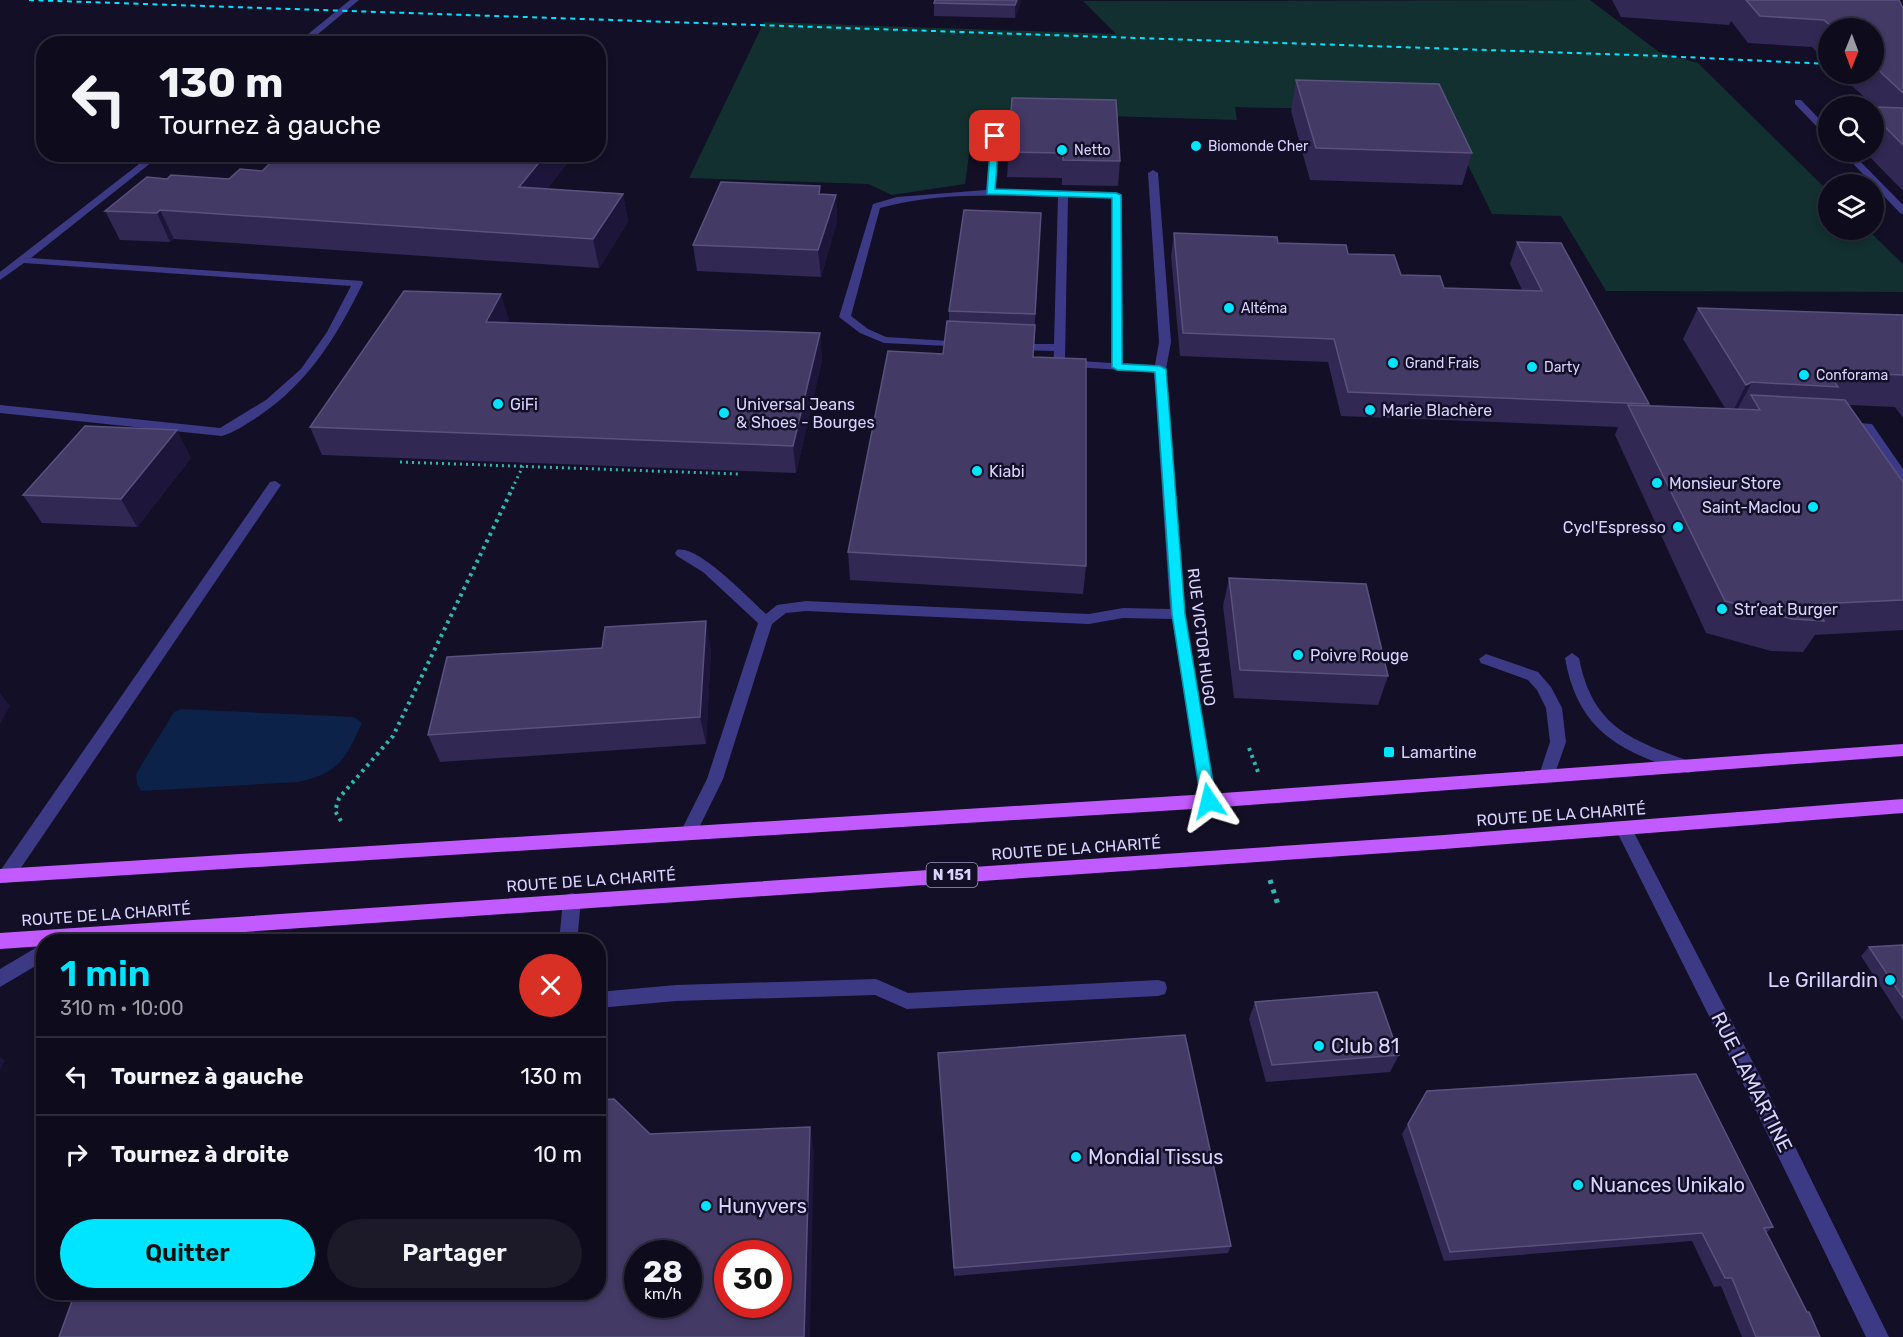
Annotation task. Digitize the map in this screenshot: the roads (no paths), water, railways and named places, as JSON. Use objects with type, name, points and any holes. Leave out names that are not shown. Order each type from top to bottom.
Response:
[{"type":"main road","points":[[3,876],[1209,801],[1903,750]]},
{"type":"main road","name":"ROUTE DE LA CHARITÉ","points":[[127,934],[572,900],[1262,855],[1903,806]]},
{"type":"main road","name":"ROUTE DE LA CHARITÉ","points":[[0,941],[36,940]]},
{"type":"street","points":[[310,36],[355,0]]},
{"type":"street","points":[[1798,102],[1818,123]]},
{"type":"street","points":[[990,192],[996,117]]},
{"type":"street","points":[[0,277],[148,162]]},
{"type":"street","points":[[1856,162],[1903,211]]},
{"type":"street","name":"RUE VICTOR HUGO","points":[[1153,173],[1165,342],[1160,369],[1178,614],[1209,801]]},
{"type":"street","points":[[120,183],[132,184]]},
{"type":"street","points":[[978,345],[884,340],[864,331],[845,317],[876,206],[897,200],[990,192],[1116,195],[1117,367]]},
{"type":"street","points":[[1063,194],[1059,363],[1160,369]]},
{"type":"street","points":[[0,409],[222,432],[252,417],[286,392],[317,359],[338,325],[358,283],[22,260]]},
{"type":"street","points":[[1001,346],[1059,348]]},
{"type":"street","points":[[1834,426],[1868,427],[1903,478]]},
{"type":"street","points":[[3,876],[275,485]]},
{"type":"street","points":[[682,553],[708,569],[766,622]]},
{"type":"street","points":[[688,833],[715,779],[766,622],[782,608],[806,606],[1089,619],[1123,613],[1178,614]]},
{"type":"street","points":[[1572,658],[1577,687],[1596,720],[1612,734],[1635,747],[1688,767]]},
{"type":"street","points":[[1486,660],[1533,676],[1543,687],[1554,708],[1558,742],[1546,775]]},
{"type":"street","name":"RUE LAMARTINE","points":[[1623,828],[1752,1081],[1878,1337]]},
{"type":"street","points":[[569,934],[572,900]]},
{"type":"street","points":[[0,979],[36,956]]},
{"type":"street","points":[[606,999],[676,993],[876,987],[907,1001],[1158,988]]},
{"type":"water","points":[[181,709],[354,717],[362,723],[351,746],[339,763],[323,774],[312,778],[298,782],[141,791],[137,784],[136,774],[174,712]]},
{"type":"railway","points":[[29,0],[1662,56],[1818,64]]},
{"type":"place","name":"Biomonde Cher","points":[[1196,146]]},
{"type":"place","name":"Netto","points":[[1062,150]]},
{"type":"place","name":"Altéma","points":[[1229,308]]},
{"type":"place","name":"Grand Frais","points":[[1393,363]]},
{"type":"place","name":"Darty","points":[[1532,367]]},
{"type":"place","name":"Conforama","points":[[1804,375]]},
{"type":"place","name":"GiFi","points":[[498,404]]},
{"type":"place","name":"Marie Blachère","points":[[1370,410]]},
{"type":"place","name":"Universal Jeans & Shoes - Bourges","points":[[724,413]]},
{"type":"place","name":"Kiabi","points":[[977,471]]},
{"type":"place","name":"Monsieur Store","points":[[1657,483]]},
{"type":"place","name":"Saint-Maclou","points":[[1813,507]]},
{"type":"place","name":"Cycl'Espresso","points":[[1678,527]]},
{"type":"place","name":"Str’eat Burger","points":[[1722,609]]},
{"type":"place","name":"Poivre Rouge","points":[[1298,655]]},
{"type":"place","name":"Lamartine","points":[[1389,752]]},
{"type":"place","name":"Le Grillardin","points":[[1890,980]]},
{"type":"place","name":"Club 81","points":[[1319,1046]]},
{"type":"place","name":"Mondial Tissus","points":[[1076,1157]]},
{"type":"place","name":"Nuances Unikalo","points":[[1578,1185]]},
{"type":"place","name":"Hunyvers","points":[[706,1206]]}]
